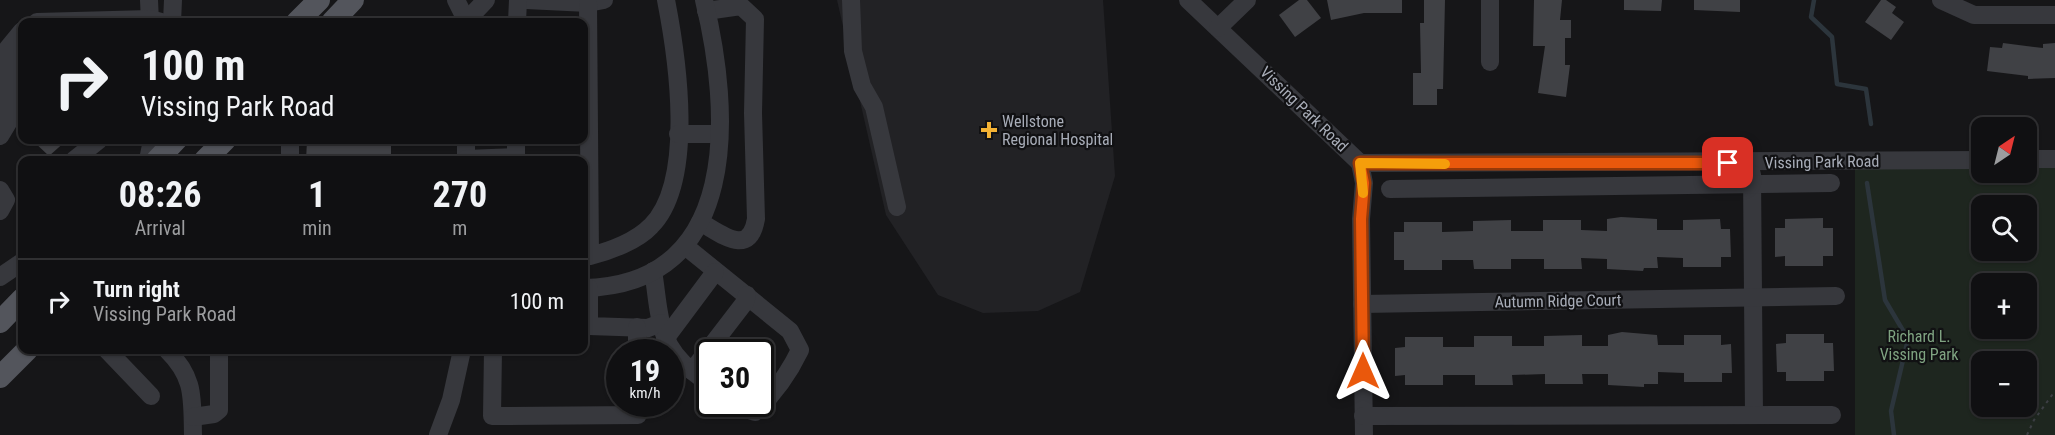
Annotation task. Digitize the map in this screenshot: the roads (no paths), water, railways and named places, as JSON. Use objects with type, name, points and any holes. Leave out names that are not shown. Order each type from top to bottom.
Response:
[{"type":"main road","points":[[301,18],[319,0]]},
{"type":"main road","points":[[337,18],[353,0]]},
{"type":"main road","points":[[161,156],[172,144]]},
{"type":"main road","points":[[209,156],[221,144]]},
{"type":"main road","points":[[0,322],[18,303]]},
{"type":"main road","points":[[0,377],[23,354]]},
{"type":"street","points":[[149,0],[153,18]]},
{"type":"street","points":[[172,18],[173,0]]},
{"type":"street","points":[[456,0],[465,18]]},
{"type":"street","points":[[470,18],[486,0]]},
{"type":"street","points":[[517,18],[518,0]]},
{"type":"street","points":[[526,0],[596,1],[588,228]]},
{"type":"street","points":[[588,256],[621,245],[652,226],[672,189],[678,134],[678,77],[666,0]]},
{"type":"street","points":[[850,0],[853,51],[862,86],[874,108],[897,207]]},
{"type":"street","name":"Vissing Park Road","points":[[1188,0],[1360,163],[1751,163],[1971,160]]},
{"type":"street","points":[[1218,28],[1246,0]]},
{"type":"street","points":[[1490,0],[1490,62]]},
{"type":"street","points":[[1941,0],[1974,15],[2055,15]]},
{"type":"street","points":[[588,272],[589,288],[627,282],[653,271],[685,246],[700,222],[717,175],[719,134],[715,47],[705,5],[741,6],[755,19],[753,113],[756,219],[753,233],[746,240],[735,241],[700,222]]},
{"type":"street","points":[[0,136],[9,121],[8,48],[18,36]]},
{"type":"street","points":[[678,134],[719,134]]},
{"type":"street","points":[[79,156],[94,144]]},
{"type":"street","points":[[491,156],[516,152]]},
{"type":"street","points":[[2037,159],[2055,159]]},
{"type":"street","points":[[1360,163],[1364,183],[1361,219],[1364,435]]},
{"type":"street","points":[[1751,163],[1754,415]]},
{"type":"street","points":[[1390,189],[1831,183]]},
{"type":"street","points":[[0,190],[6,200],[0,211]]},
{"type":"street","points":[[685,246],[790,331],[800,350],[774,393]]},
{"type":"street","points":[[0,277],[18,265]]},
{"type":"street","points":[[653,271],[663,331],[673,353],[696,374]]},
{"type":"street","points":[[663,331],[715,272]]},
{"type":"street","points":[[692,371],[745,302],[747,296]]},
{"type":"street","name":"Autumn Ridge Court","points":[[1362,304],[1836,296]]},
{"type":"street","points":[[588,328],[637,327],[663,331]]},
{"type":"street","points":[[637,327],[637,339]]},
{"type":"street","points":[[111,354],[151,396]]},
{"type":"street","points":[[171,354],[183,365],[190,380],[193,426],[219,410],[219,354]]},
{"type":"street","points":[[438,435],[451,400],[461,354]]},
{"type":"street","points":[[493,354],[492,416],[606,415]]},
{"type":"street","points":[[1363,416],[1832,415]]},
{"type":"waterway","points":[[1814,0],[1811,17],[1832,37],[1837,84],[1866,89],[1871,124]]},
{"type":"waterway","points":[[1867,183],[1885,300],[1908,339],[1891,411],[1894,435]]},
{"type":"place","name":"Wellstone Regional Hospital","points":[[989,130]]},
{"type":"park label","name":"Richard L. Vissing Park","points":[[1919,345]]}]
